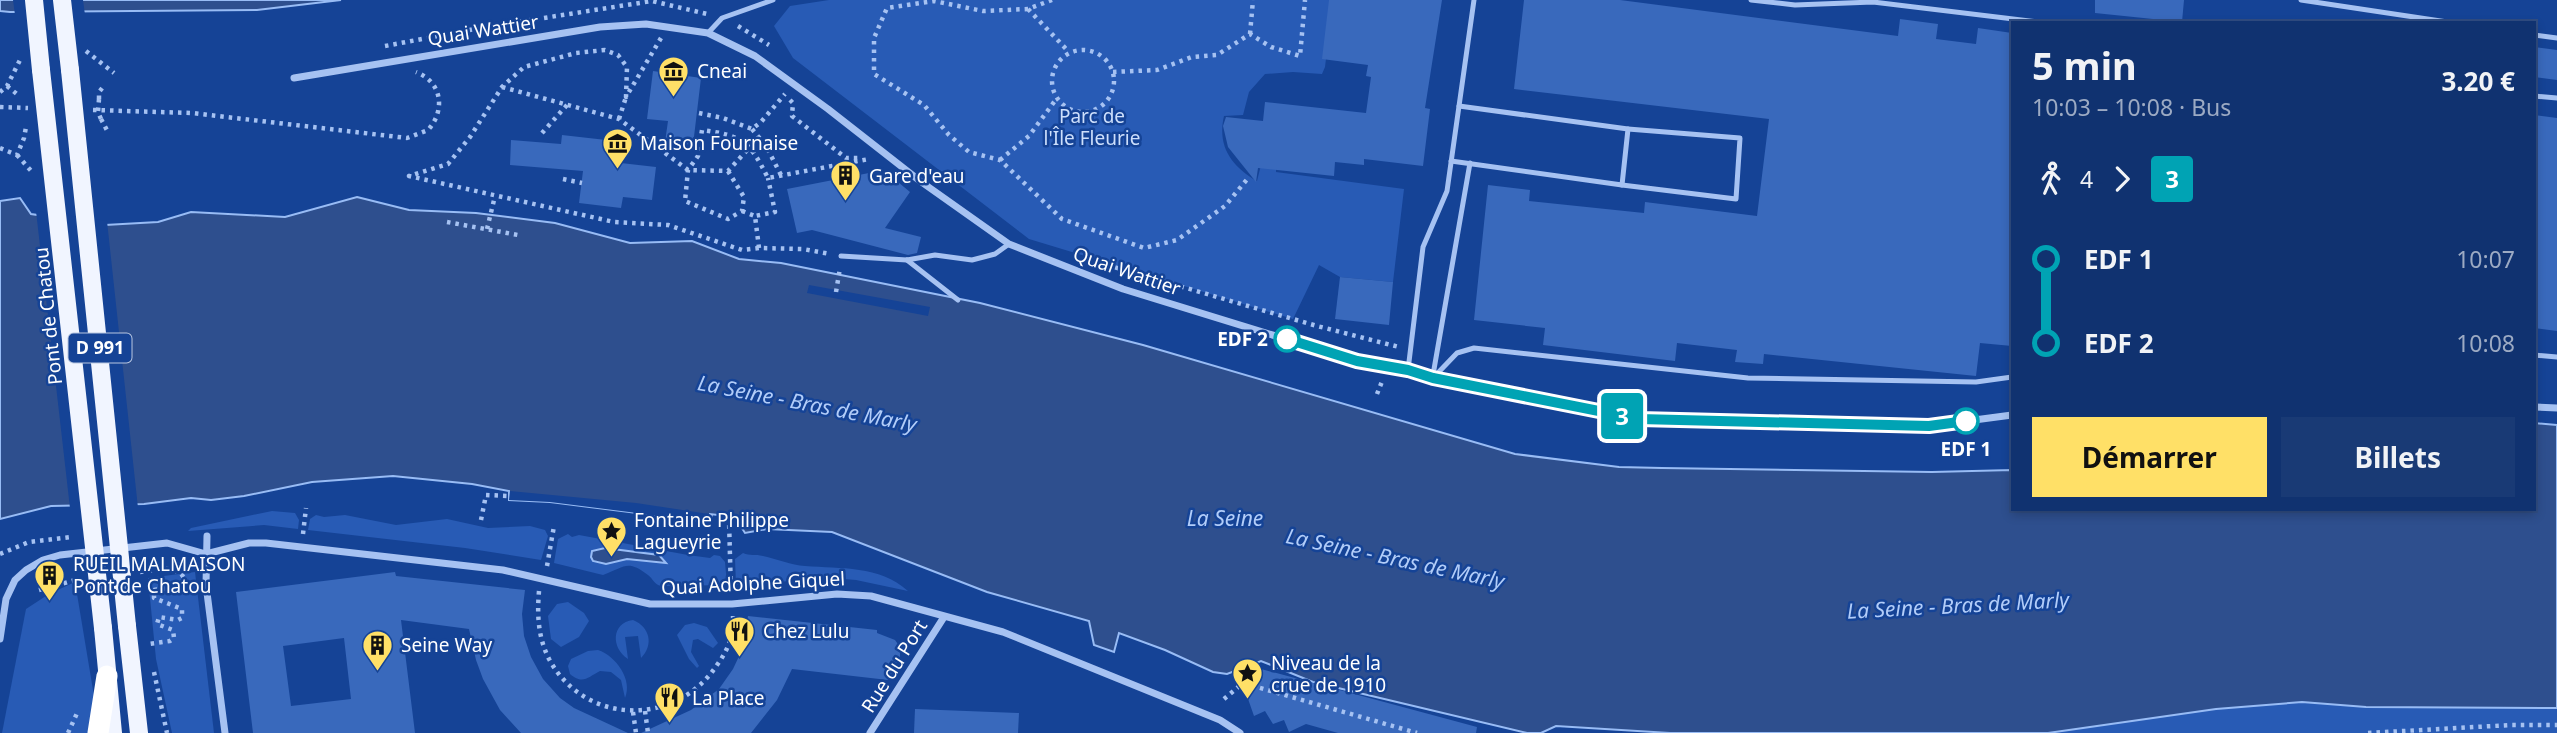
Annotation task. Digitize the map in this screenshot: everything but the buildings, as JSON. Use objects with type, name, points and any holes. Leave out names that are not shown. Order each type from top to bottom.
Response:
[{"type":"highway","points":[[98,733],[107,676]]},
{"type":"main road","name":"Pont de Chatou","points":[[34,0],[107,676]]},
{"type":"main road","name":"D 991","points":[[62,0],[82,162],[139,733]]},
{"type":"main road","name":"D 991","points":[[107,676],[113,733]]},
{"type":"street","name":"Quai Wattier","points":[[294,78],[600,27],[646,24],[708,33],[765,64],[828,108],[920,181],[1009,244],[1123,289],[1357,361],[1639,419],[1929,426],[2011,415]]},
{"type":"street","points":[[2536,407],[2557,408]]},
{"type":"street","points":[[207,536],[206,585],[225,733]]},
{"type":"street","points":[[0,639],[6,599],[15,580],[43,560],[60,555],[167,543],[206,554]]},
{"type":"street","name":"Quai Adolphe Giquel","points":[[206,554],[229,546],[266,543],[502,570],[650,604],[732,604],[857,594],[871,596],[1003,632],[1220,720],[1240,733]]},
{"type":"street","name":"Rue du Port","points":[[870,733],[944,617]]},
{"type":"lane","points":[[708,33],[722,18],[773,0]]},
{"type":"lane","points":[[1408,370],[1423,247],[1447,191],[1474,0]]},
{"type":"lane","points":[[1751,0],[1796,5],[1873,2],[2030,21]]},
{"type":"lane","points":[[2301,0],[2441,21]]},
{"type":"lane","points":[[2536,35],[2557,38]]},
{"type":"lane","points":[[2536,96],[2557,98]]},
{"type":"lane","points":[[1451,161],[1736,199],[1740,138],[1628,129],[1459,106]]},
{"type":"lane","points":[[1622,185],[1628,129]]},
{"type":"lane","points":[[1433,378],[1470,163]]},
{"type":"lane","points":[[841,256],[907,260],[935,255],[972,260],[995,254],[1009,244]]},
{"type":"lane","points":[[907,260],[958,300]]},
{"type":"lane","points":[[1433,378],[1457,353],[1474,348],[1748,378],[1976,382],[2011,377]]},
{"type":"lane","points":[[2536,355],[2557,357]]},
{"type":"path","points":[[1052,0],[1028,9],[983,11],[934,1],[887,8],[874,38],[874,74],[924,105],[949,135],[969,152],[1000,160],[1062,219],[1144,248],[1177,240],[1225,206],[1249,177]]},
{"type":"path","points":[[1250,34],[1254,0]]},
{"type":"path","points":[[1250,34],[1271,47],[1300,56],[1306,0]]},
{"type":"path","points":[[1028,9],[1069,52]]},
{"type":"path","points":[[1113,72],[1157,70],[1192,57],[1217,55],[1250,34]]},
{"type":"path","points":[[618,119],[626,97],[660,38],[673,41]]},
{"type":"path","points":[[626,97],[626,67],[618,55],[605,50],[576,53],[524,66],[502,87],[470,137],[448,164],[409,176],[614,222],[668,225],[742,250],[803,249],[841,256]]},
{"type":"path","points":[[1090,50],[1100,54],[1113,72],[1113,91],[1101,107],[1092,111],[1072,110],[1057,99],[1052,89],[1054,67],[1069,52],[1090,50]]},
{"type":"path","points":[[192,113],[407,138],[428,130],[439,111],[441,99],[435,86],[425,76],[411,70]]},
{"type":"path","points":[[0,92],[7,86],[23,101],[24,111]]},
{"type":"path","points":[[103,87],[99,92],[98,111],[109,134]]},
{"type":"path","points":[[502,87],[618,119],[688,170],[728,171],[749,148]]},
{"type":"path","points":[[778,88],[793,103],[792,116],[846,158],[868,159],[879,166]]},
{"type":"path","points":[[752,129],[785,94]]},
{"type":"path","points":[[1000,160],[1029,136],[1057,99]]},
{"type":"path","points":[[542,133],[567,105]]},
{"type":"path","points":[[699,113],[723,118],[752,129],[766,146],[780,175]]},
{"type":"path","points":[[0,148],[17,155],[25,130]]},
{"type":"path","points":[[702,130],[732,134],[754,151],[768,178],[775,212],[755,216],[742,211],[728,219],[685,201],[688,170],[698,156],[702,130]]},
{"type":"path","points":[[768,178],[868,159]]},
{"type":"path","points":[[728,171],[744,197],[742,211]]},
{"type":"path","points":[[563,179],[582,183]]},
{"type":"path","points":[[487,229],[495,196]]},
{"type":"path","points":[[755,216],[759,248]]},
{"type":"path","points":[[447,222],[518,234]]},
{"type":"path","points":[[1097,262],[1317,326],[1411,350]]},
{"type":"path","points":[[836,292],[840,270]]},
{"type":"path","points":[[481,520],[486,495],[509,496]]},
{"type":"path","points":[[303,534],[306,508]]},
{"type":"path","points":[[542,579],[538,617],[540,637],[550,660],[564,679],[599,705],[633,712],[662,708],[698,688],[713,672],[726,652],[733,629],[729,520],[709,516]]},
{"type":"path","points":[[547,566],[554,526]]},
{"type":"path","points":[[0,554],[8,553]]},
{"type":"path","points":[[151,657],[149,644],[170,641],[174,635],[173,630],[158,624],[159,617],[178,620],[182,618],[182,609],[154,598],[154,590],[158,588],[187,585],[181,572],[170,568]]},
{"type":"path","points":[[154,670],[167,733]]},
{"type":"path","points":[[1224,699],[1242,682],[1417,733]]},
{"type":"path","points":[[645,711],[648,733]]},
{"type":"path","points":[[633,712],[636,733]]},
{"type":"path","points":[[2368,733],[2474,726],[2557,726]]},
{"type":"green space","name":"Parc de l'Île Fleurie","points":[[829,0],[1333,0],[1322,74],[1265,74],[1249,92],[1243,115],[1224,116],[1223,137],[1233,162],[1257,181],[1261,165],[1276,166],[1276,172],[1404,189],[1393,282],[1340,277],[1319,265],[1293,319],[1029,239],[793,58],[774,26],[790,6]]},
{"type":"green space","points":[[272,511],[295,513],[299,520],[298,529],[264,525],[188,531],[191,528]]},
{"type":"green space","points":[[316,515],[345,515],[396,525],[447,519],[488,528],[530,526],[545,530],[548,536],[541,560],[465,548],[308,530],[310,519]]},
{"type":"green space","points":[[568,534],[572,537],[579,535],[688,555],[710,558],[714,555],[720,556],[725,562],[727,585],[661,586],[635,567],[621,567],[603,575],[554,563],[558,539]]},
{"type":"green space","points":[[743,553],[800,565],[872,572],[908,591],[833,578],[736,585],[735,559]]},
{"type":"green space","points":[[195,572],[214,733],[172,733],[156,659],[148,578]]},
{"type":"green space","points":[[75,582],[94,696],[90,733],[2,733],[26,609]]},
{"type":"green space","points":[[568,602],[584,613],[589,621],[579,637],[561,647],[551,639],[548,616],[557,604]]},
{"type":"green space","points":[[633,620],[643,627],[649,642],[641,658],[638,636],[625,637],[628,659],[619,649],[616,636],[621,626]]},
{"type":"green space","points":[[694,623],[707,627],[718,643],[713,648],[698,639],[693,640],[691,652],[699,666],[697,668],[689,659],[677,635],[685,625]]},
{"type":"green space","points":[[598,650],[617,663],[625,676],[625,698],[621,680],[611,672],[600,671],[582,679],[570,674],[568,666],[571,659],[588,651]]},
{"type":"green space","points":[[2302,702],[2366,707],[2557,708],[2557,733],[2048,733],[2216,709]]},
{"type":"water","points":[[0,0],[341,0],[257,10],[10,12],[0,11]]},
{"type":"water","name":"La Seine","points":[[357,197],[409,210],[476,213],[555,223],[630,243],[692,241],[739,259],[781,263],[980,303],[1143,345],[1515,454],[1619,467],[1932,472],[2011,470],[2011,511],[2536,511],[2536,423],[2557,425],[2557,708],[2366,707],[2302,702],[2216,709],[2048,733],[1670,733],[1556,726],[1541,733],[1527,733],[1313,682],[1261,661],[1227,674],[1213,672],[1119,633],[1114,652],[1094,645],[1089,621],[987,592],[832,532],[767,529],[745,533],[735,517],[710,514],[708,522],[550,502],[509,500],[509,491],[472,484],[393,476],[312,482],[211,500],[191,498],[144,504],[51,506],[0,519],[0,201],[20,198],[31,214],[105,225],[158,222],[191,212],[285,217]]},
{"type":"water","points":[[605,548],[659,555],[666,563],[627,559],[606,564],[593,561],[592,551]]},
{"type":"pier","points":[[13,0],[83,0],[85,15],[15,15]]},
{"type":"pier","points":[[36,211],[107,221],[138,508],[70,508]]},
{"type":"pier","points":[[809,285],[930,307],[928,316],[807,293]]},
{"type":"pier","points":[[510,491],[636,503],[709,514],[708,522],[550,502],[509,500]]},
{"type":"bus line","name":"3","points":[[1287,339],[1357,361],[1408,370],[1501,393],[1639,419],[1929,426],[1966,421]]},
{"type":"place","name":"Cneai","points":[[674,98]]},
{"type":"place","name":"Maison Fournaise","points":[[617,170]]},
{"type":"place","name":"Gare d'eau","points":[[846,203]]},
{"type":"place","name":"EDF 2","points":[[1287,339]]},
{"type":"place","name":"EDF 1","points":[[1966,421]]},
{"type":"place","name":"Fontaine Philippe Lagueyrie","points":[[611,558]]},
{"type":"place","name":"RUEIL MALMAISON Pont de Chatou","points":[[50,602]]},
{"type":"place","name":"Chez Lulu","points":[[740,658]]},
{"type":"place","name":"Seine Way","points":[[378,672]]},
{"type":"place","name":"Niveau de la crue de 1910","points":[[1248,701]]},
{"type":"place","name":"La Place","points":[[669,725]]},
{"type":"water label","name":"La Seine - Bras de Marly","points":[[807,404]]},
{"type":"water label","name":"La Seine - Bras de Marly","points":[[1395,559]]},
{"type":"water label","name":"La Seine - Bras de Marly","points":[[1958,606]]}]
